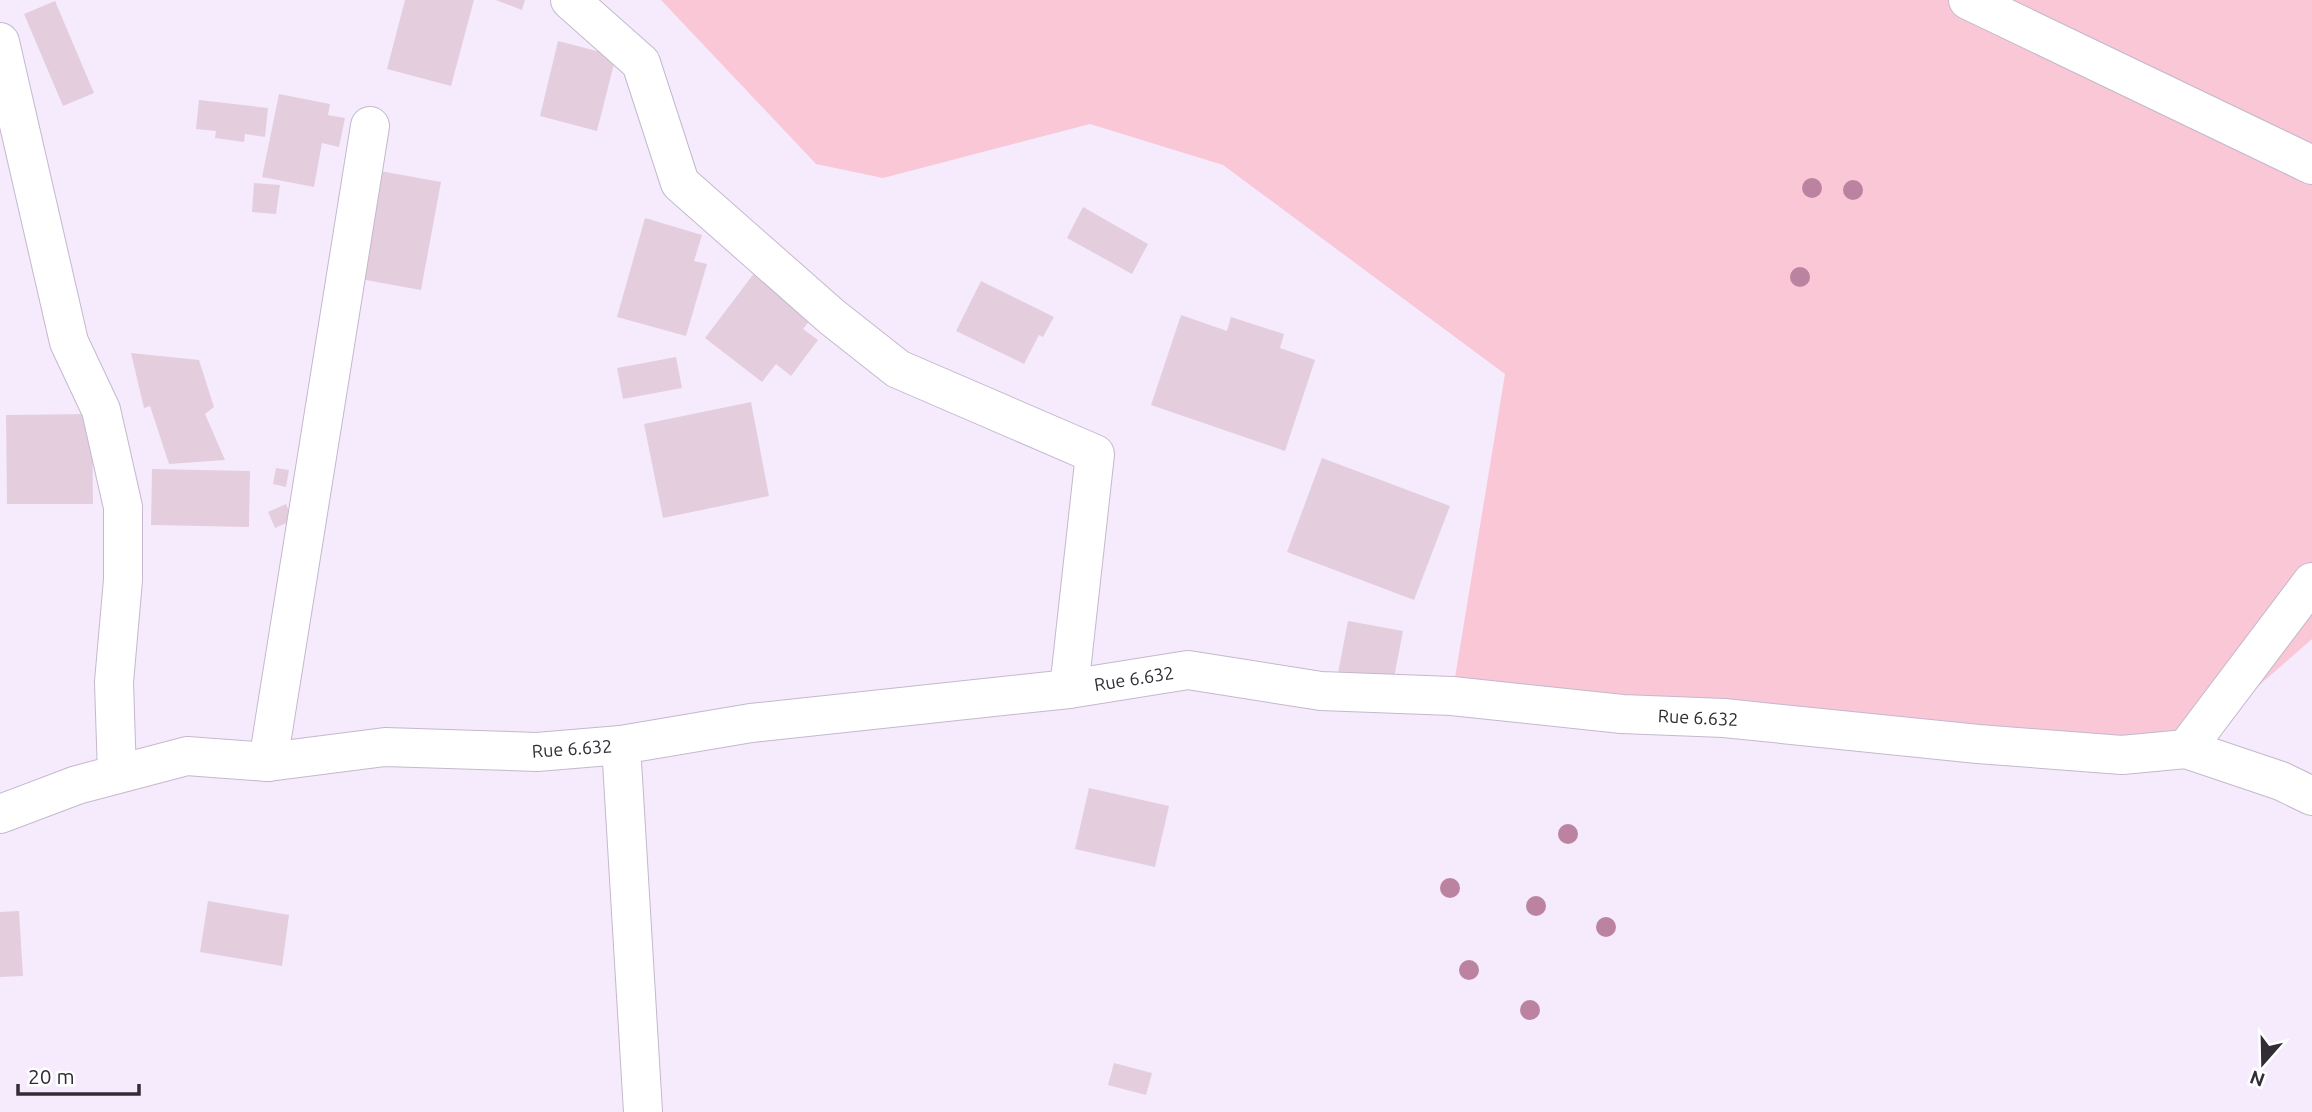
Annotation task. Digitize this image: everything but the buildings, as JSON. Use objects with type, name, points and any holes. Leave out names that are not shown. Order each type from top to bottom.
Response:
[{"type":"street","points":[[570,0],[640,63],[680,183],[832,317],[898,369],[1096,454],[1069,689]]},
{"type":"street","points":[[1968,0],[2312,165]]},
{"type":"street","points":[[0,42],[69,342],[101,410],[123,507],[123,580],[114,682],[117,774]]},
{"type":"street","points":[[268,762],[370,126]]},
{"type":"street","points":[[2186,749],[2312,582]]},
{"type":"street","name":"Rue 6.632","points":[[0,814],[77,785],[187,756],[268,762],[385,747],[537,752],[621,745],[751,723],[1069,689],[1188,670],[1321,691],[1452,696],[1622,714],[1724,718],[1991,745],[2122,755],[2186,749],[2281,781],[2312,796]]},
{"type":"street","points":[[621,745],[643,1112]]},
{"type":"shaded area","points":[[661,0],[2312,0],[2312,639],[2186,749],[1452,696],[1505,374],[1223,165],[1090,124],[883,178],[816,164]]}]
